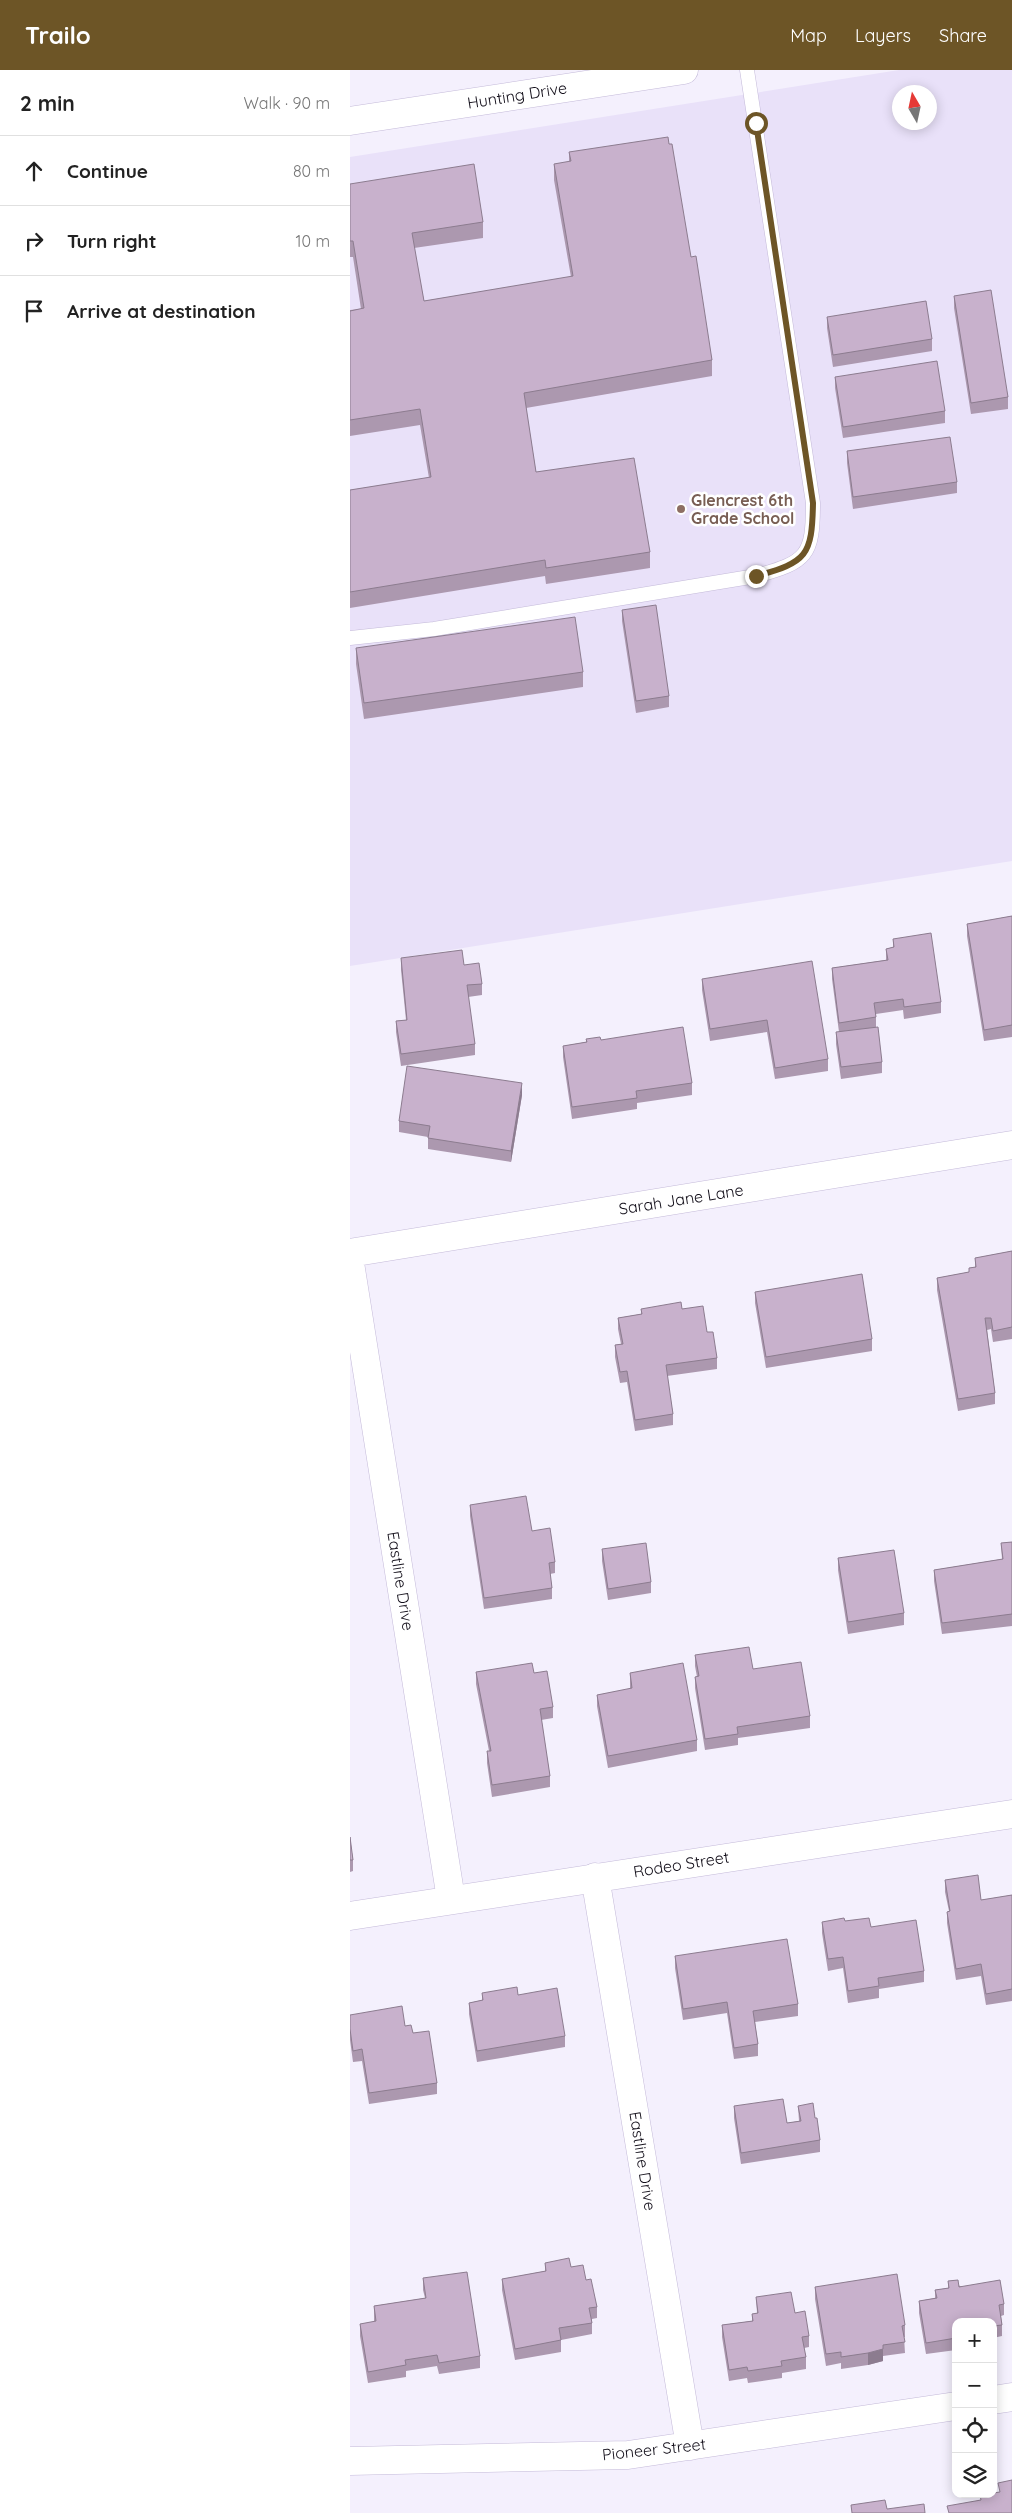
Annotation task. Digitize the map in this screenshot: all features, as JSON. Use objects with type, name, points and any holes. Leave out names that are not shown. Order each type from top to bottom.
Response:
[{"type":"street","name":"Hunting Drive","points":[[350,121],[559,79],[684,70]]},
{"type":"street","name":"Sarah Jane Lane","points":[[350,1253],[1012,1145]]},
{"type":"street","name":"Eastline Drive","points":[[350,1263],[451,1899]]},
{"type":"street","name":"Rodeo Street","points":[[350,1916],[1012,1814]]},
{"type":"street","name":"Eastline Drive","points":[[595,1877],[690,2446]]},
{"type":"street","points":[[997,2400],[1012,2398]]},
{"type":"street","name":"Pioneer Street","points":[[350,2460],[628,2455],[952,2407]]},
{"type":"lane","points":[[350,638],[434,629],[756,576],[786,568],[805,554],[813,537],[813,503],[747,70]]},
{"type":"shaded area","name":"Glencrest 6th Grade School","points":[[899,70],[1012,70],[1012,861],[350,966],[350,157]]},
{"type":"building","points":[[668,137],[669,144],[672,144],[691,257],[696,256],[712,360],[524,393],[536,472],[634,458],[650,552],[546,568],[545,560],[350,592],[350,490],[431,477],[420,409],[350,420],[350,311],[364,308],[353,241],[350,241],[350,184],[474,164],[483,222],[412,233],[424,301],[573,276],[554,164],[571,161],[569,152]]},
{"type":"building","points":[[991,290],[1008,397],[971,403],[954,296]]},
{"type":"building","points":[[926,301],[932,339],[833,355],[827,317]]},
{"type":"building","points":[[937,361],[945,411],[843,427],[835,377]]},
{"type":"building","points":[[950,437],[957,482],[853,497],[847,451]]},
{"type":"building","points":[[656,605],[669,696],[636,701],[622,610]]},
{"type":"building","points":[[575,617],[583,672],[364,703],[356,648]]},
{"type":"building","points":[[1012,916],[1012,1025],[984,1030],[967,924]]},
{"type":"building","points":[[931,933],[941,1002],[904,1007],[903,999],[874,1003],[876,1017],[839,1023],[832,968],[888,960],[886,949],[894,947],[893,939]]},
{"type":"building","points":[[462,950],[464,965],[479,963],[482,984],[467,985],[475,1044],[401,1054],[396,1021],[407,1020],[401,958]]},
{"type":"building","points":[[812,961],[828,1059],[775,1068],[767,1020],[710,1029],[702,979]]},
{"type":"building","points":[[683,1027],[692,1083],[636,1091],[637,1098],[572,1107],[563,1046],[587,1042],[586,1039],[600,1037],[601,1040]]},
{"type":"building","points":[[878,1027],[882,1062],[841,1067],[836,1032]]},
{"type":"building","points":[[407,1066],[522,1083],[511,1151],[428,1138],[430,1126],[399,1121]]},
{"type":"building","points":[[1012,1251],[1012,1327],[993,1331],[991,1318],[985,1318],[995,1393],[958,1399],[937,1278],[969,1272],[969,1268],[976,1267],[975,1258]]},
{"type":"building","points":[[862,1274],[872,1339],[766,1357],[755,1292]]},
{"type":"building","points":[[681,1302],[682,1309],[703,1306],[707,1332],[713,1332],[717,1358],[666,1365],[673,1414],[635,1420],[627,1371],[620,1372],[615,1345],[623,1344],[618,1318],[642,1314],[641,1309]]},
{"type":"building","points":[[526,1496],[532,1531],[550,1528],[555,1562],[549,1563],[552,1588],[484,1598],[470,1505]]},
{"type":"building","points":[[1012,1542],[1012,1614],[942,1623],[934,1570],[1003,1559],[1001,1543]]},
{"type":"building","points":[[646,1543],[651,1582],[608,1589],[602,1549]]},
{"type":"building","points":[[894,1550],[904,1613],[848,1622],[838,1558]]},
{"type":"building","points":[[749,1647],[753,1669],[801,1662],[810,1716],[737,1727],[738,1734],[705,1739],[695,1677],[699,1676],[695,1655]]},
{"type":"building","points":[[532,1663],[534,1673],[547,1671],[553,1707],[540,1709],[550,1776],[492,1785],[487,1751],[491,1751],[476,1672]]},
{"type":"building","points":[[683,1663],[697,1740],[608,1756],[597,1695],[632,1688],[630,1673]]},
{"type":"building","points":[[350,1837],[353,1860],[350,1860]]},
{"type":"building","points":[[978,1875],[981,1900],[1012,1895],[1012,1989],[986,1994],[981,1964],[956,1969],[947,1912],[950,1911],[945,1880]]},
{"type":"building","points":[[844,1918],[845,1921],[869,1918],[871,1927],[916,1920],[924,1971],[878,1978],[879,1986],[848,1991],[843,1957],[828,1959],[822,1922]]},
{"type":"building","points":[[787,1939],[798,2004],[753,2011],[758,2044],[734,2048],[727,2002],[683,2009],[675,1956]]},
{"type":"building","points":[[517,1987],[518,1995],[557,1988],[565,2036],[477,2051],[469,2003],[483,2000],[482,1993]]},
{"type":"building","points":[[402,2006],[405,2026],[411,2025],[413,2033],[429,2031],[437,2083],[369,2093],[362,2049],[353,2051],[350,2015]]},
{"type":"building","points":[[783,2099],[787,2123],[801,2121],[798,2106],[813,2103],[820,2140],[741,2153],[734,2106]]},
{"type":"building","points":[[569,2258],[571,2267],[583,2265],[586,2280],[591,2279],[597,2307],[589,2308],[592,2323],[559,2328],[561,2340],[515,2349],[502,2279],[546,2271],[545,2263]]},
{"type":"building","points":[[467,2272],[480,2356],[439,2363],[437,2355],[405,2360],[406,2365],[368,2372],[360,2324],[376,2321],[374,2306],[426,2298],[423,2278]]},
{"type":"building","points":[[897,2274],[905,2325],[902,2326],[905,2342],[883,2345],[883,2349],[868,2353],[841,2357],[841,2352],[826,2354],[815,2287]]},
{"type":"building","points":[[958,2280],[959,2287],[1000,2280],[1004,2304],[999,2305],[1002,2325],[997,2326],[997,2318],[952,2318],[952,2339],[926,2343],[919,2301],[937,2298],[935,2290],[949,2288],[948,2281]]},
{"type":"building","points":[[791,2292],[795,2313],[805,2311],[809,2336],[802,2337],[806,2357],[781,2361],[782,2366],[748,2371],[747,2367],[729,2370],[722,2325],[753,2321],[752,2314],[758,2313],[756,2297]]},
{"type":"building","points":[[1012,2480],[1012,2513],[949,2513],[947,2506],[981,2500],[981,2498],[997,2498],[997,2492],[1000,2492],[998,2483]]},
{"type":"building","points":[[885,2500],[887,2509],[924,2504],[925,2513],[852,2513],[851,2505]]},
{"type":"place","name":"Glencrest 6th Grade School","points":[[681,509]]},
{"type":"route","points":[[756,123],[813,503],[813,537],[805,554],[786,568],[756,576]]}]
